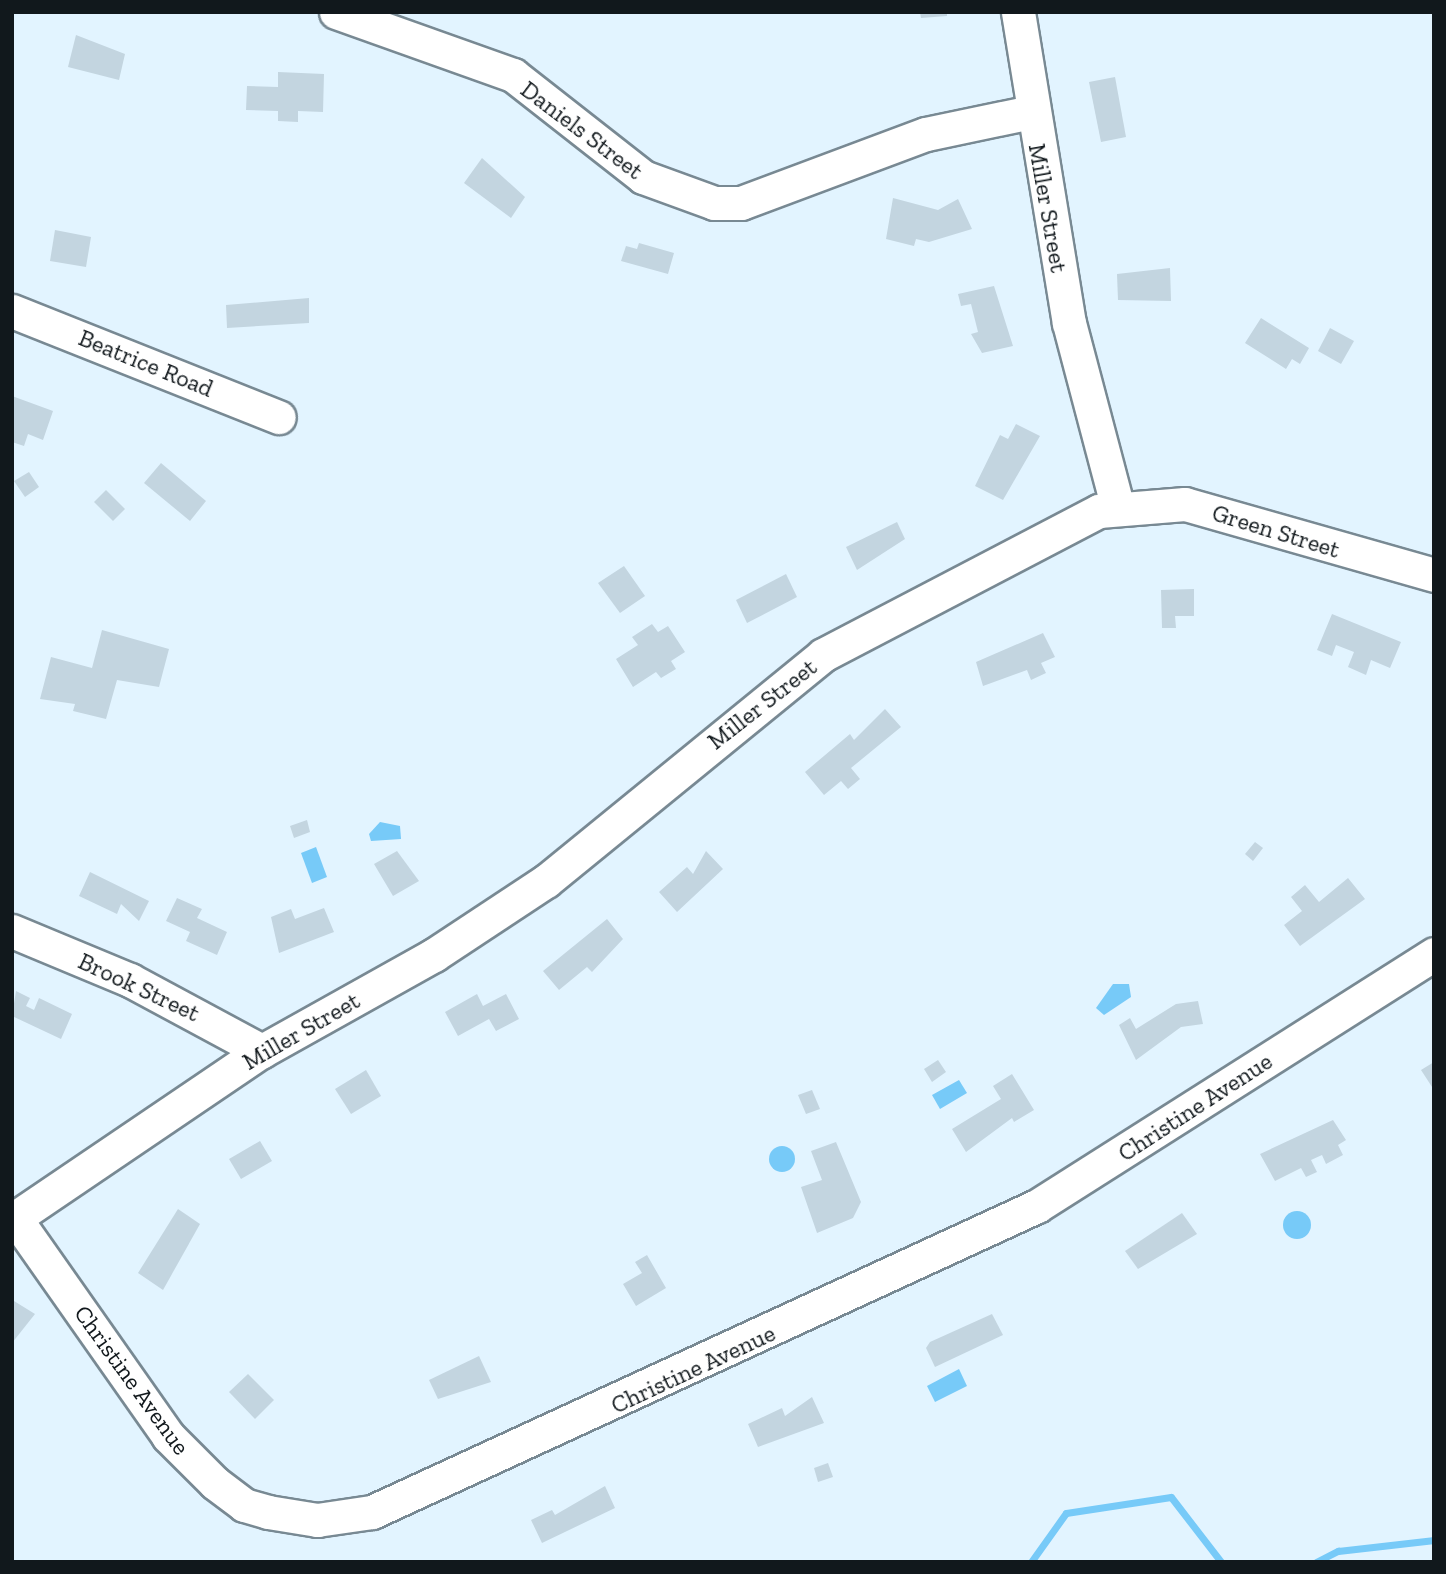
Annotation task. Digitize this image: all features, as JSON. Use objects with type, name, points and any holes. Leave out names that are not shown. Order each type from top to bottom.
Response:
[{"type":"street","name":"Daniels Street","points":[[336,12],[513,75],[643,177],[714,203],[741,203],[926,134],[1031,112]]},
{"type":"street","name":"Miller Street","points":[[14,1219],[262,1051],[434,955],[547,881],[823,655],[902,608],[1117,505],[1069,323],[1031,112],[1018,12]]},
{"type":"street","name":"Beatrice Road","points":[[12,311],[279,417]]},
{"type":"street","name":"Green Street","points":[[1117,505],[1185,504],[1243,517],[1434,575]]},
{"type":"street","name":"Brook Street","points":[[12,931],[130,980],[262,1051]]},
{"type":"street","name":"Christine Avenue","points":[[14,1219],[168,1436],[215,1483],[244,1505],[268,1512],[317,1520],[372,1512],[1037,1206],[1434,954]]},
{"type":"water","points":[[380,822],[400,826],[401,839],[371,841],[369,834]]},
{"type":"water","points":[[316,847],[327,877],[312,883],[301,853]]},
{"type":"water","points":[[1113,984],[1129,984],[1131,997],[1104,1015],[1096,1008]]},
{"type":"water","points":[[959,1080],[967,1093],[940,1109],[932,1095]]},
{"type":"water","points":[[782,1146],[791,1150],[795,1159],[791,1168],[782,1172],[773,1168],[769,1159],[773,1150]]},
{"type":"water","points":[[1297,1211],[1307,1215],[1311,1225],[1307,1235],[1297,1239],[1287,1235],[1283,1225],[1287,1215]]},
{"type":"water","points":[[959,1369],[967,1386],[935,1402],[927,1386]]},
{"type":"building","points":[[920,12],[947,12],[947,16],[921,18]]},
{"type":"building","points":[[76,35],[125,54],[119,80],[68,67]]},
{"type":"building","points":[[278,72],[324,74],[323,112],[298,111],[298,122],[278,121],[278,111],[246,110],[247,86],[278,87]]},
{"type":"building","points":[[1115,77],[1126,137],[1101,142],[1089,82]]},
{"type":"building","points":[[482,158],[525,197],[511,218],[464,183]]},
{"type":"building","points":[[893,198],[938,210],[958,199],[972,229],[929,242],[916,239],[914,246],[886,239]]},
{"type":"building","points":[[55,230],[91,237],[86,267],[50,261]]},
{"type":"building","points":[[639,243],[674,253],[668,274],[621,261],[626,246],[637,249]]},
{"type":"building","points":[[1170,268],[1171,301],[1118,300],[1117,274]]},
{"type":"building","points":[[994,286],[1013,346],[982,353],[971,334],[978,332],[971,304],[961,306],[958,294]]},
{"type":"building","points":[[309,298],[309,323],[227,328],[226,305]]},
{"type":"building","points":[[1261,318],[1309,348],[1300,364],[1292,359],[1286,369],[1245,343]]},
{"type":"building","points":[[1330,328],[1354,341],[1341,364],[1318,351]]},
{"type":"building","points":[[12,396],[53,411],[43,440],[28,434],[24,446],[12,442]]},
{"type":"building","points":[[1016,424],[1040,436],[1003,500],[975,486],[1000,435],[1008,439]]},
{"type":"building","points":[[161,463],[206,501],[190,521],[144,483]]},
{"type":"building","points":[[29,472],[39,487],[25,497],[14,481]]},
{"type":"building","points":[[106,490],[125,509],[113,521],[94,502]]},
{"type":"building","points":[[897,522],[905,539],[857,570],[846,547]]},
{"type":"building","points":[[624,566],[645,596],[620,613],[598,583]]},
{"type":"building","points":[[786,574],[797,597],[747,623],[736,600]]},
{"type":"building","points":[[1194,589],[1194,616],[1175,616],[1176,628],[1162,628],[1161,590]]},
{"type":"building","points":[[1332,614],[1401,642],[1390,668],[1371,660],[1366,675],[1348,667],[1354,652],[1336,645],[1332,656],[1317,650]]},
{"type":"building","points":[[652,624],[658,632],[668,626],[685,652],[671,661],[676,669],[661,678],[656,672],[633,687],[616,659],[638,645],[632,637]]},
{"type":"building","points":[[102,630],[169,649],[159,687],[117,680],[106,719],[73,711],[75,704],[40,699],[51,657],[92,668]]},
{"type":"building","points":[[1043,633],[1055,657],[1041,663],[1046,673],[1031,680],[1027,670],[983,686],[976,662]]},
{"type":"building","points":[[885,709],[901,727],[851,768],[860,779],[848,789],[841,781],[824,795],[805,772],[850,734],[854,740]]},
{"type":"building","points":[[307,820],[310,832],[294,838],[290,826]]},
{"type":"building","points":[[1255,842],[1263,848],[1253,861],[1245,854]]},
{"type":"building","points":[[397,851],[419,881],[393,896],[374,864]]},
{"type":"building","points":[[706,851],[723,869],[677,912],[659,892],[687,867],[693,874]]},
{"type":"building","points":[[90,872],[149,901],[139,921],[121,904],[117,914],[79,896]]},
{"type":"building","points":[[1348,878],[1365,899],[1300,946],[1284,925],[1302,911],[1291,897],[1305,885],[1319,902]]},
{"type":"building","points":[[177,898],[202,909],[197,918],[227,932],[217,955],[186,941],[190,932],[166,921]]},
{"type":"building","points":[[324,908],[334,932],[279,953],[271,917],[291,909],[295,919]]},
{"type":"building","points":[[607,919],[623,939],[592,972],[587,967],[559,990],[543,971]]},
{"type":"building","points":[[16,991],[30,998],[26,1006],[34,1010],[39,998],[72,1014],[61,1039],[12,1016]]},
{"type":"building","points":[[477,994],[483,1006],[506,994],[519,1019],[496,1031],[489,1019],[458,1036],[445,1012]]},
{"type":"building","points":[[1198,1001],[1203,1024],[1181,1027],[1136,1060],[1119,1025],[1130,1018],[1136,1029],[1176,1004]]},
{"type":"building","points":[[938,1060],[946,1072],[932,1082],[924,1069]]},
{"type":"building","points":[[1434,1062],[1434,1090],[1421,1070]]},
{"type":"building","points":[[366,1070],[381,1096],[351,1114],[335,1089]]},
{"type":"building","points":[[1012,1074],[1034,1110],[1014,1122],[1012,1118],[966,1152],[952,1129],[1001,1099],[993,1086]]},
{"type":"building","points":[[812,1090],[820,1109],[806,1114],[798,1095]]},
{"type":"building","points":[[1333,1120],[1346,1140],[1338,1145],[1343,1155],[1326,1164],[1322,1155],[1311,1160],[1317,1172],[1306,1177],[1301,1168],[1275,1181],[1260,1154]]},
{"type":"building","points":[[260,1141],[272,1161],[241,1179],[229,1159]]},
{"type":"building","points":[[836,1142],[861,1202],[853,1218],[817,1233],[801,1187],[822,1180],[811,1151]]},
{"type":"building","points":[[178,1209],[200,1224],[163,1290],[138,1273]]},
{"type":"building","points":[[1182,1213],[1197,1234],[1138,1269],[1125,1251]]},
{"type":"building","points":[[647,1255],[666,1288],[636,1306],[623,1284],[642,1273],[635,1262]]},
{"type":"building","points":[[14,1301],[35,1314],[12,1343],[12,1305]]},
{"type":"building","points":[[992,1314],[1003,1335],[935,1367],[926,1348],[930,1342]]},
{"type":"building","points":[[479,1356],[491,1382],[438,1399],[429,1380]]},
{"type":"building","points":[[248,1374],[274,1400],[255,1419],[229,1392]]},
{"type":"building","points":[[812,1397],[824,1423],[758,1447],[748,1424],[782,1408],[785,1416]]},
{"type":"building","points":[[828,1463],[833,1477],[818,1482],[814,1468]]},
{"type":"building","points":[[605,1486],[615,1508],[542,1543],[531,1520],[552,1510],[555,1515]]},
{"type":"waterway","points":[[1031,1562],[1066,1513],[1171,1497],[1221,1562]]},
{"type":"waterway","points":[[1316,1562],[1338,1551],[1434,1540]]}]
